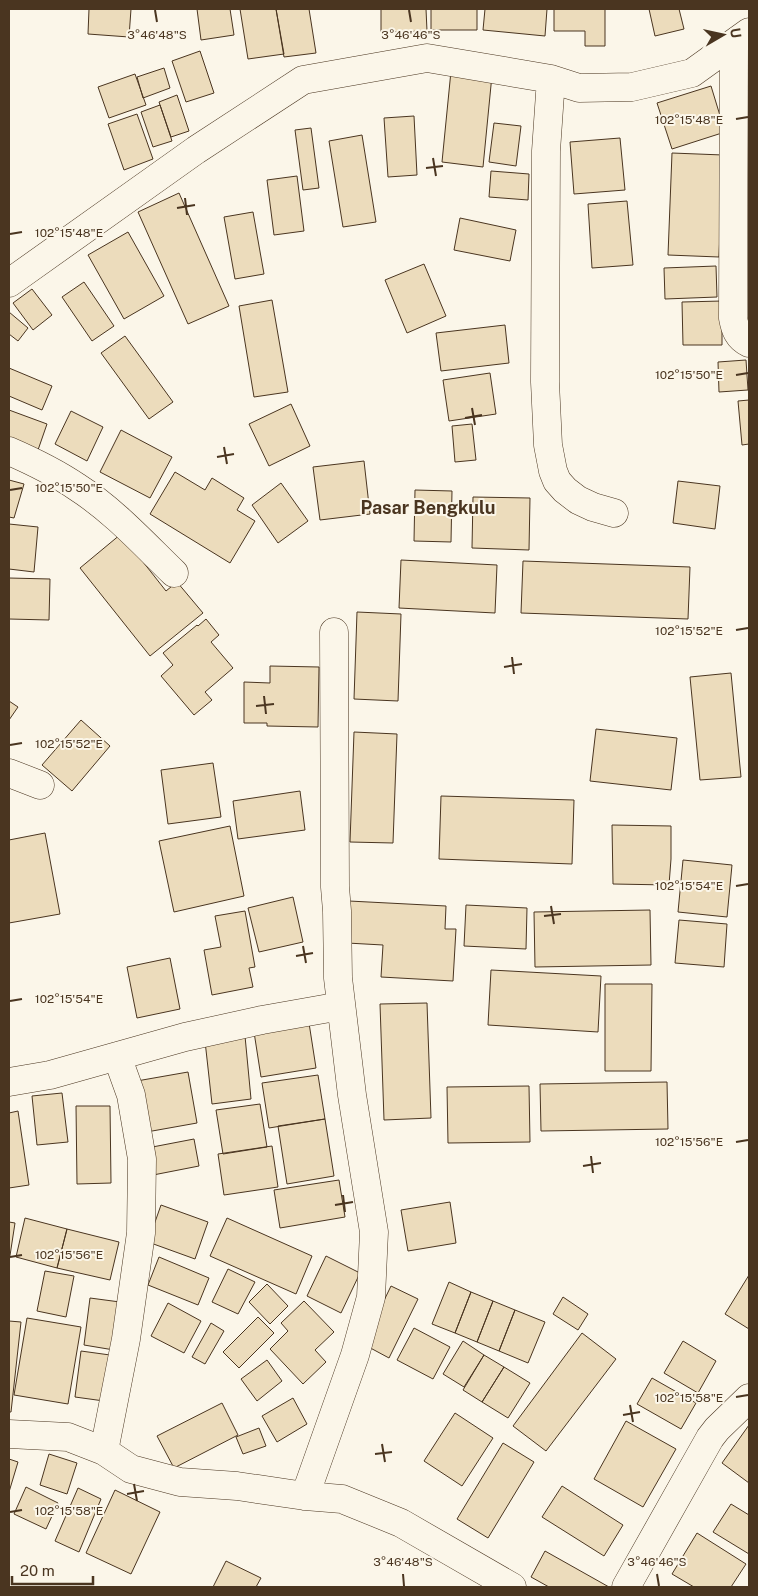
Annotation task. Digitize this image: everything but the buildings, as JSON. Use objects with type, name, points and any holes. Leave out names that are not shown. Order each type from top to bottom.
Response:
[{"type":"street","points":[[9,283],[196,150],[303,80],[427,58],[551,79],[579,88],[632,87],[692,73],[742,38]]},
{"type":"street","points":[[742,38],[732,318],[737,332],[749,344]]},
{"type":"street","points":[[551,79],[546,150],[545,382],[548,445],[553,471],[565,490],[578,500],[614,513]]},
{"type":"street","points":[[9,451],[35,462],[78,487],[119,520],[174,574]]},
{"type":"street","points":[[304,1496],[355,1355],[372,1296],[374,1232],[352,1095],[338,978],[334,632]]},
{"type":"street","points":[[9,773],[40,786]]},
{"type":"street","points":[[9,1082],[50,1075],[185,1037],[262,1020],[342,1006]]},
{"type":"street","points":[[104,1451],[126,1339],[141,1233],[142,1159],[131,1095],[117,1056]]},
{"type":"street","points":[[626,1587],[710,1438],[749,1398]]},
{"type":"street","points":[[9,1434],[68,1437],[104,1451],[131,1469],[180,1482],[237,1486],[304,1496],[342,1499],[401,1523],[512,1587]]},
{"type":"district","name":"Pasar Bengkulu","points":[[428,508]]}]
